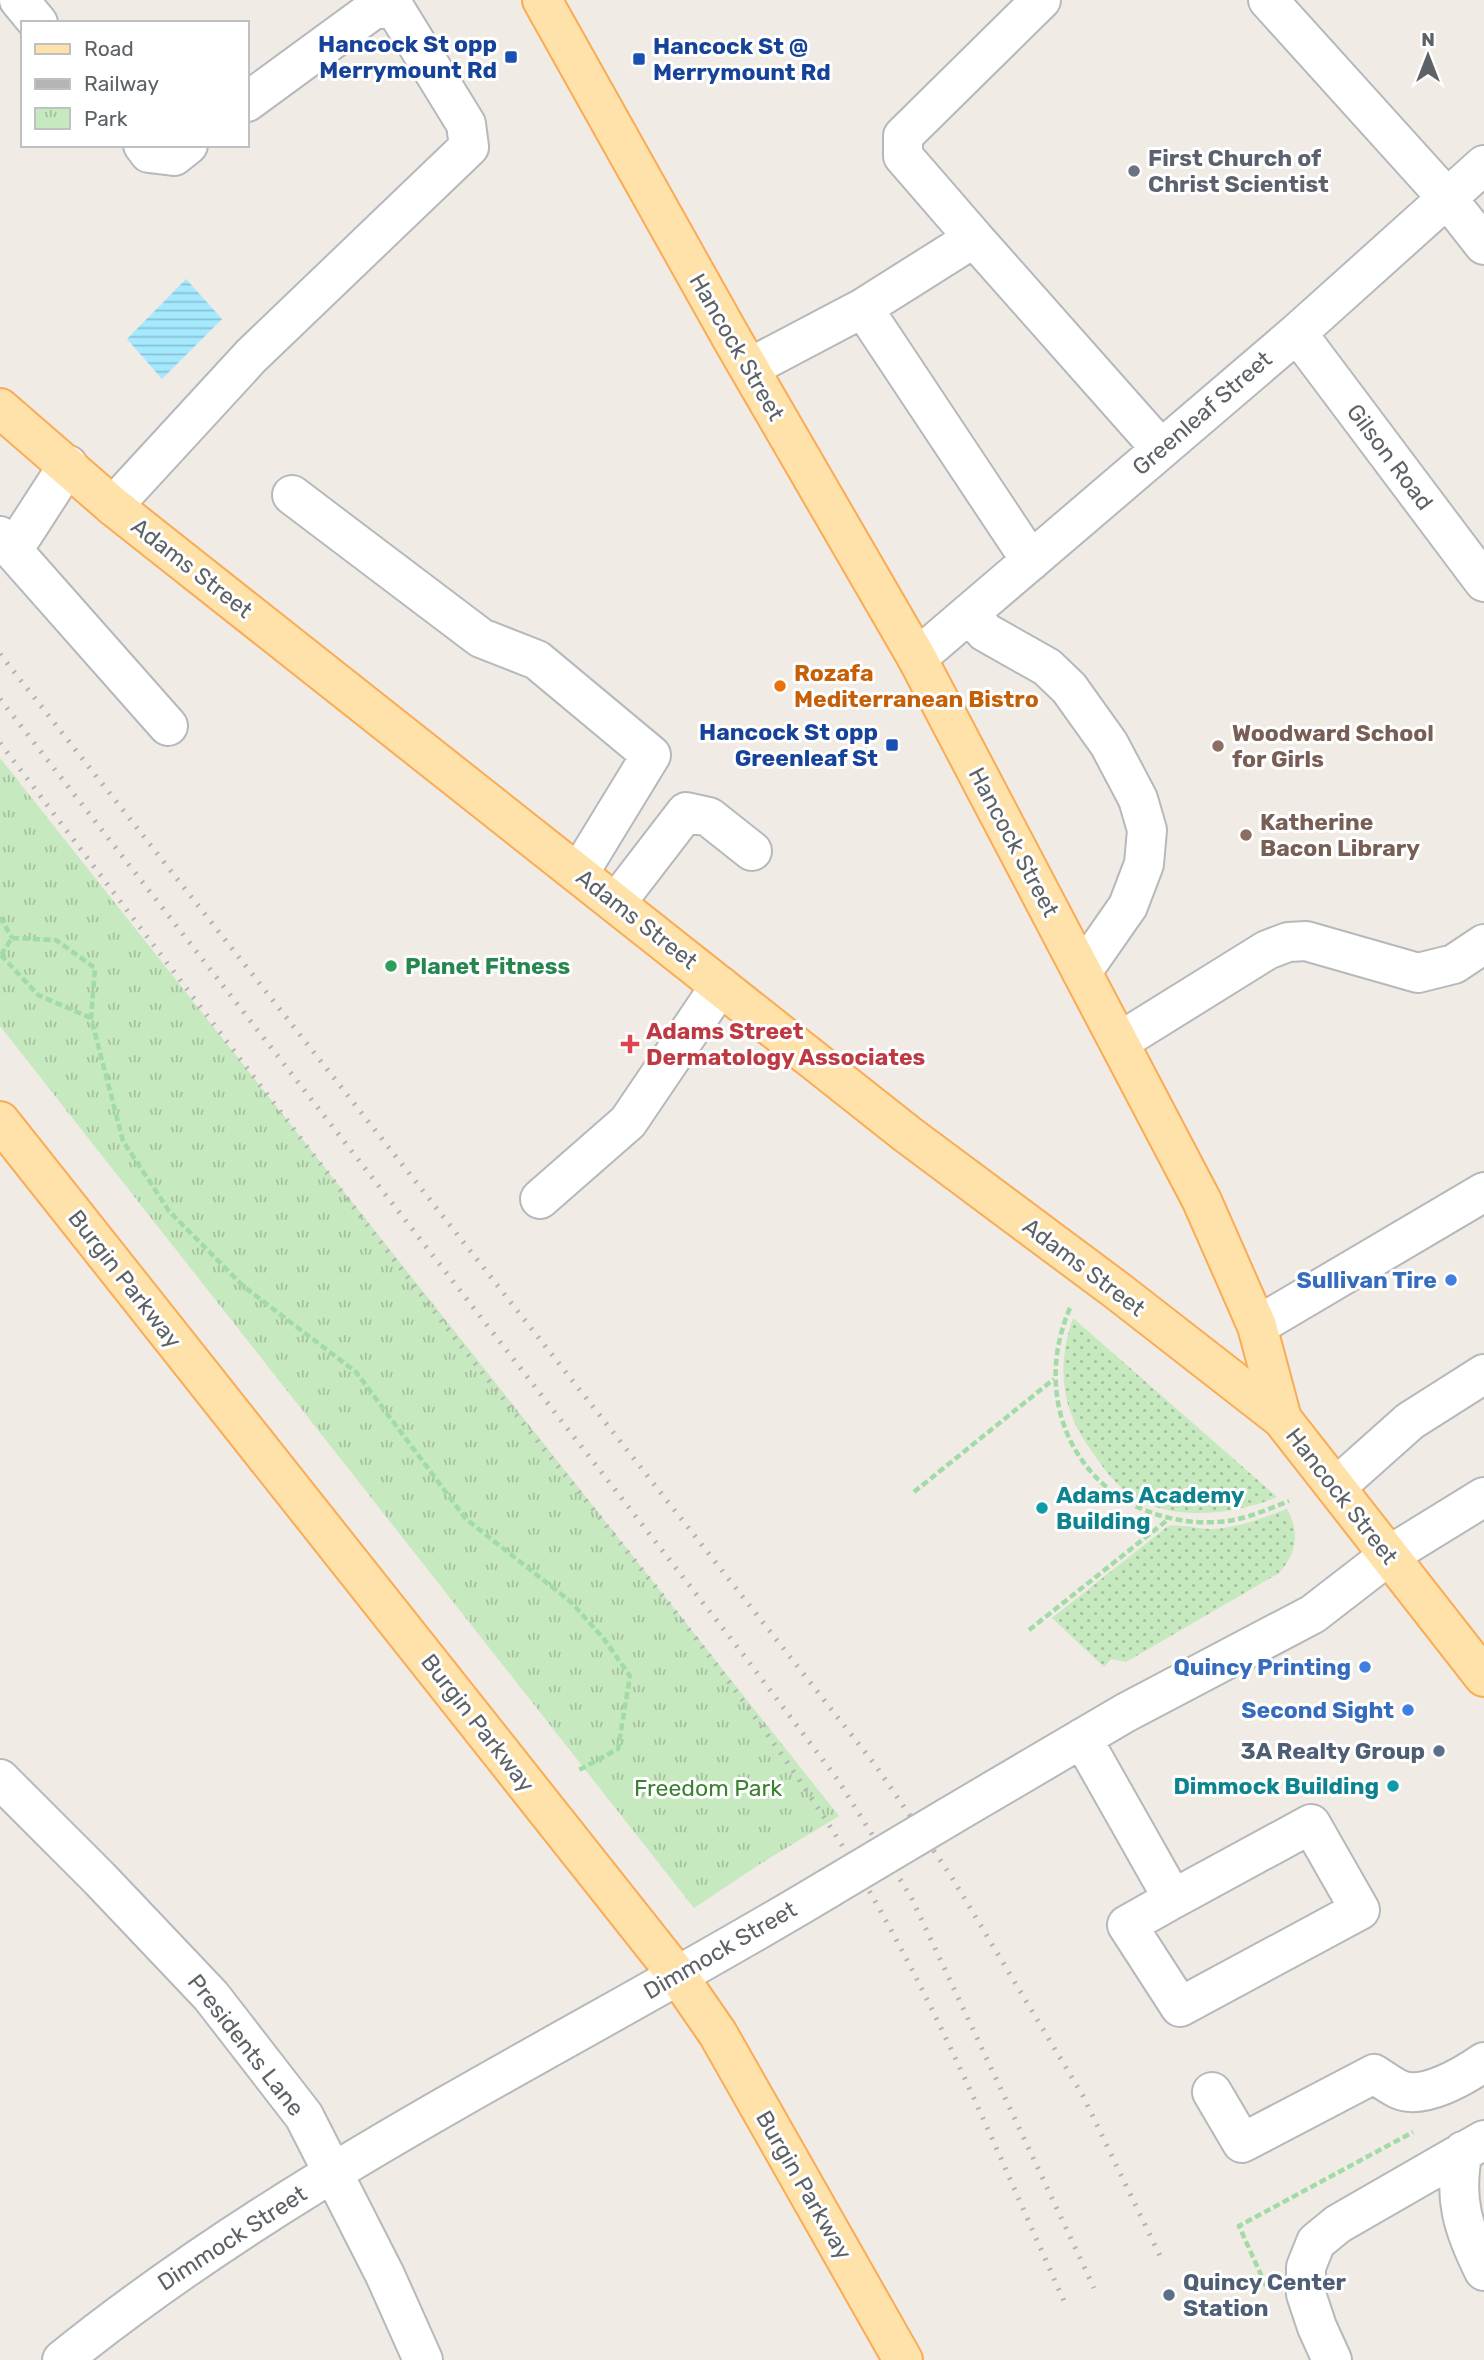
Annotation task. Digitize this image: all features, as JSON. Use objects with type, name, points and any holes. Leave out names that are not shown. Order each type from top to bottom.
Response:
[{"type":"main road","name":"Hancock Street","points":[[551,3],[749,368],[917,659],[1202,1201],[1257,1326],[1282,1419],[1484,1677]]},
{"type":"main road","name":"Adams Street","points":[[0,408],[113,506],[907,1134],[1119,1292],[1282,1419]]},
{"type":"main road","name":"Burgin Parkway","points":[[0,1121],[678,1976],[718,2034],[903,2360]]},
{"type":"street","points":[[19,0],[36,21]]},
{"type":"street","points":[[1041,0],[903,136],[903,156],[1161,449]]},
{"type":"street","points":[[1268,0],[1447,198],[1484,245]]},
{"type":"street","points":[[113,506],[251,356],[469,147],[466,124],[394,7],[374,9],[248,101]]},
{"type":"street","points":[[144,147],[149,153],[174,156],[185,147]]},
{"type":"street","name":"Greenleaf Street","points":[[917,659],[1297,332],[1484,164]]},
{"type":"street","points":[[749,368],[863,308],[974,238]]},
{"type":"street","points":[[863,308],[1031,561]]},
{"type":"street","name":"Gilson Road","points":[[1297,332],[1484,582]]},
{"type":"street","points":[[68,466],[6,543],[168,726]]},
{"type":"street","points":[[292,495],[481,638],[537,660],[650,755],[579,873]]},
{"type":"street","points":[[970,613],[985,632],[1047,667],[1069,688],[1109,744],[1138,799],[1147,830],[1144,864],[1128,906],[1082,972]]},
{"type":"street","points":[[616,902],[686,812],[709,817],[752,851]]},
{"type":"street","points":[[1119,1042],[1267,950],[1288,942],[1306,941],[1418,974],[1454,964],[1484,944]]},
{"type":"street","points":[[540,1199],[628,1122],[720,986]]},
{"type":"street","points":[[1257,1326],[1484,1192]]},
{"type":"street","points":[[1336,1487],[1410,1421],[1484,1374]]},
{"type":"street","name":"Dimmock Street","points":[[62,2360],[119,2313],[229,2237],[333,2173],[678,1976],[1082,1738],[1313,1614],[1388,1556],[1484,1497]]},
{"type":"street","points":[[1082,1738],[1173,1899]]},
{"type":"street","name":"Presidents Lane","points":[[3,1789],[100,1879],[211,1996],[303,2116],[385,2275],[423,2360]]},
{"type":"street","points":[[1311,1824],[1360,1910],[1180,2007],[1127,1925],[1173,1899],[1311,1824]]},
{"type":"street","points":[[1212,2092],[1241,2143],[1374,2074],[1400,2090],[1431,2090],[1468,2073],[1484,2062]]},
{"type":"street","points":[[1332,2360],[1317,2328],[1306,2294],[1306,2267],[1316,2242],[1338,2224],[1473,2146]]},
{"type":"street","points":[[1473,2146],[1458,2174],[1462,2220],[1469,2242],[1484,2271]]},
{"type":"path","points":[[0,917],[12,938]]},
{"type":"path","points":[[12,938],[1,955],[38,995],[91,1018]]},
{"type":"path","points":[[12,938],[56,940],[95,968],[91,1018],[123,1141],[169,1210],[243,1286],[356,1371],[466,1519],[571,1602],[604,1639],[630,1676],[618,1749],[579,1770]]},
{"type":"path","points":[[1070,1308],[1058,1341],[1055,1379],[1060,1410],[1067,1433],[1082,1460],[1099,1481],[1127,1503],[1170,1518],[1220,1522],[1289,1501]]},
{"type":"path","points":[[914,1492],[1055,1379]]},
{"type":"path","points":[[1029,1630],[1170,1518]]},
{"type":"path","points":[[1239,2226],[1423,2127]]},
{"type":"green space","name":"Freedom Park","points":[[0,758],[839,1816],[694,1908],[0,1026]]},
{"type":"green space","points":[[1073,1318],[1277,1497],[1240,1509],[1199,1513],[1158,1508],[1140,1501],[1124,1490],[1107,1473],[1082,1437],[1068,1405],[1063,1372],[1064,1354]]},
{"type":"green space","points":[[1287,1509],[1294,1526],[1295,1542],[1290,1558],[1279,1573],[1126,1662],[1111,1659],[1104,1667],[1052,1618],[1168,1526],[1206,1529],[1231,1527]]},
{"type":"water","points":[[186,279],[222,319],[162,379],[127,339]]},
{"type":"railway","points":[[0,654],[876,1766],[951,1876],[1083,2096],[1161,2258]]},
{"type":"railway","points":[[0,699],[838,1780],[911,1897],[1094,2288]]},
{"type":"railway","points":[[0,743],[451,1333],[686,1626],[776,1746],[855,1866],[921,1987],[1064,2301]]},
{"type":"place","name":"Hancock St opp Merrymount Rd","points":[[511,57]]},
{"type":"place","name":"Hancock St @ Merrymount Rd","points":[[639,59]]},
{"type":"place","name":"First Church of Christ Scientist","points":[[1134,171]]},
{"type":"place","name":"Rozafa Mediterranean Bistro","points":[[780,686]]},
{"type":"place","name":"Hancock St opp Greenleaf St","points":[[892,745]]},
{"type":"place","name":"Woodward School for Girls","points":[[1218,746]]},
{"type":"place","name":"Katherine Bacon Library","points":[[1246,835]]},
{"type":"place","name":"Planet Fitness","points":[[391,966]]},
{"type":"place","name":"Adams Street Dermatology Associates","points":[[630,1044]]},
{"type":"place","name":"Sullivan Tire","points":[[1451,1280]]},
{"type":"place","name":"Adams Academy Building","points":[[1042,1508]]},
{"type":"place","name":"Quincy Printing","points":[[1365,1667]]},
{"type":"place","name":"Second Sight","points":[[1408,1710]]},
{"type":"place","name":"3A Realty Group","points":[[1439,1751]]},
{"type":"place","name":"Dimmock Building","points":[[1393,1786]]},
{"type":"place","name":"Quincy Center Station","points":[[1169,2295]]}]
